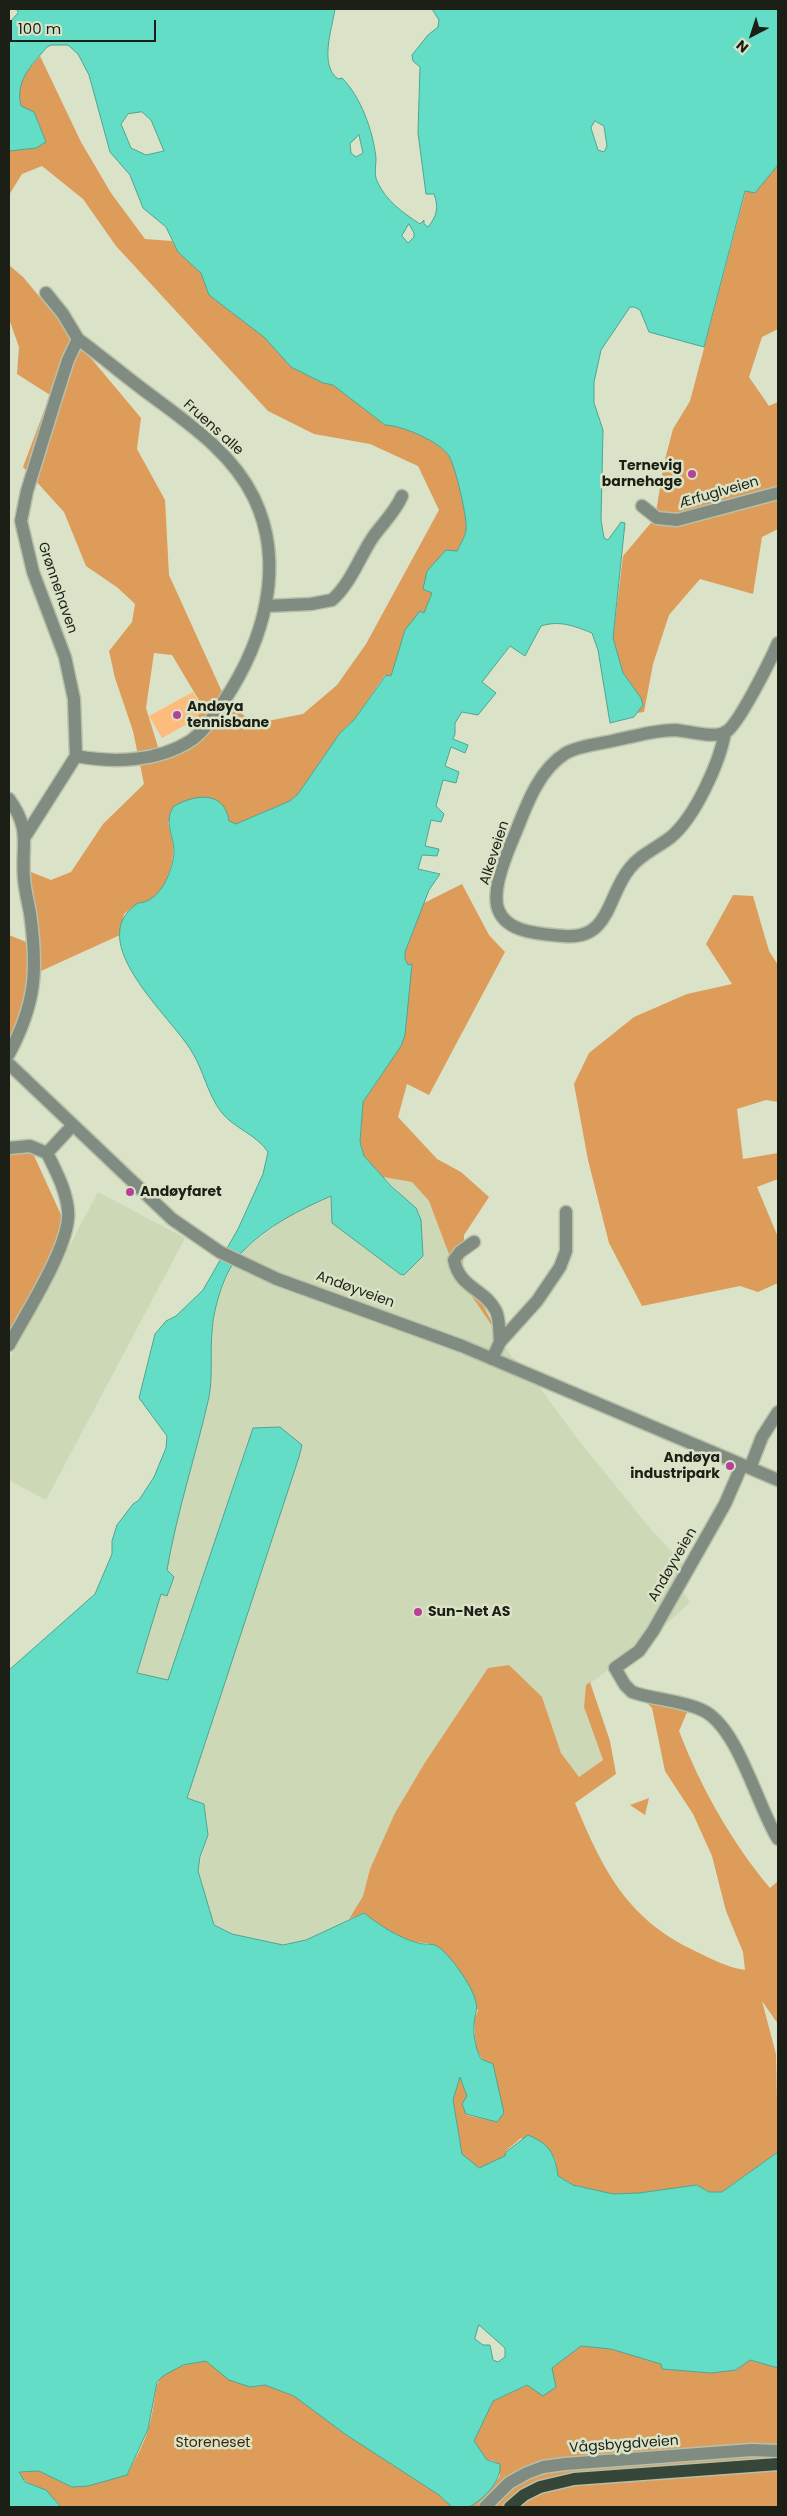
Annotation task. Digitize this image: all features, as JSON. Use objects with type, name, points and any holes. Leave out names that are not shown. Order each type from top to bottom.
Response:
[{"type":"main road","points":[[510,2507],[524,2495],[540,2487],[574,2479],[778,2464]]},
{"type":"street","points":[[46,293],[63,314],[78,340]]},
{"type":"street","name":"Fruens alle","points":[[76,756],[103,759],[146,757],[172,750],[190,741],[211,718],[231,689],[255,642],[266,606],[270,572],[266,534],[258,507],[246,482],[217,449],[113,364],[78,340]]},
{"type":"street","name":"Grønnehaven","points":[[76,756],[74,699],[65,657],[33,572],[21,521],[30,482],[58,391],[68,360],[78,340]]},
{"type":"street","name":"Ærfuglveien","points":[[642,506],[657,518],[677,520],[778,493]]},
{"type":"street","points":[[266,606],[311,604],[332,600],[354,571],[373,537],[395,510],[402,496]]},
{"type":"street","name":"Alkeveien","points":[[725,732],[722,750],[690,812],[670,837],[647,852],[628,870],[608,911],[593,931],[578,937],[527,933],[515,926],[499,911],[497,893],[510,847],[541,778],[555,762],[572,751],[650,733],[674,730],[714,735],[725,732],[739,718],[778,643]]},
{"type":"street","points":[[26,835],[76,756]]},
{"type":"street","points":[[9,799],[26,835],[23,870],[34,944],[33,988],[26,1019],[9,1054]]},
{"type":"street","name":"Andøyveien","points":[[9,1064],[172,1218],[220,1252],[277,1279],[422,1330],[778,1480]]},
{"type":"street","points":[[47,1153],[73,1125]]},
{"type":"street","points":[[9,1148],[30,1146],[47,1153],[64,1192],[68,1210],[68,1227],[54,1262],[9,1345]]},
{"type":"street","points":[[492,1359],[500,1342],[556,1275],[566,1251],[566,1212]]},
{"type":"street","points":[[474,1242],[460,1252],[454,1260],[456,1270],[467,1284],[482,1294],[496,1312],[500,1342]]},
{"type":"street","points":[[746,1466],[778,1412]]},
{"type":"street","name":"Andøyveien","points":[[746,1466],[649,1637],[639,1651],[615,1668],[625,1685],[632,1692],[693,1706],[705,1711],[715,1719],[735,1746],[766,1818],[778,1839]]},
{"type":"street","name":"Vågsbygdveien","points":[[485,2507],[501,2489],[519,2476],[553,2465],[752,2450],[778,2451]]},
{"type":"shaded area","name":"Andøya tennisbane","points":[[193,692],[205,714],[162,738],[149,716]]},
{"type":"shaded area","points":[[383,1177],[412,1182],[429,1201],[456,1273],[499,1335],[511,1356],[524,1366],[576,1437],[649,1527],[688,1569],[677,1584],[690,1602],[647,1642],[586,1686],[584,1707],[603,1760],[579,1777],[561,1753],[542,1697],[424,1764],[395,1813],[370,1869],[363,1896],[349,1919],[306,1940],[283,1945],[232,1934],[214,1925],[198,1871],[208,1835],[204,1804],[187,1798],[298,1457],[248,1440],[172,1681],[137,1674],[161,1594],[173,1531],[210,1394],[212,1331],[218,1299],[232,1265],[241,1252],[288,1216],[332,1195],[332,1223],[400,1274],[416,1208]]},
{"type":"shaded area","points":[[98,1192],[185,1238],[46,1500],[9,1480],[9,1360]]},
{"type":"green space","points":[[40,56],[81,142],[111,193],[145,239],[172,241],[178,252],[201,273],[209,295],[264,337],[291,367],[323,383],[333,385],[385,425],[401,428],[420,435],[445,451],[452,461],[458,481],[466,530],[457,551],[450,552],[423,589],[432,593],[424,613],[405,630],[391,676],[385,675],[354,720],[340,733],[298,794],[290,801],[236,824],[228,821],[228,814],[168,822],[173,853],[170,869],[163,885],[153,898],[146,902],[138,903],[124,914],[120,935],[41,971],[9,1055],[9,935],[31,944],[31,872],[51,880],[71,872],[103,824],[144,784],[133,731],[115,678],[109,651],[132,622],[135,604],[118,588],[86,566],[64,512],[23,467],[50,395],[17,374],[19,347],[9,319],[9,265],[23,277],[141,418],[137,449],[165,500],[169,575],[223,694],[252,724],[303,714],[337,685],[366,644],[439,510],[418,466],[370,444],[314,434],[268,411],[116,246],[83,199],[42,166],[22,174],[9,195],[9,151],[36,148],[46,142],[34,112],[22,108],[19,93],[22,80]],"holes":[[[154,653],[172,655],[200,702],[203,703],[195,726],[177,748],[158,747],[146,708]]]},
{"type":"green space","points":[[778,165],[778,329],[762,337],[749,377],[769,406],[778,402],[778,529],[762,537],[753,594],[700,579],[669,615],[653,664],[644,712],[637,713],[643,705],[641,698],[623,673],[613,638],[623,556],[655,518],[664,463],[673,429],[690,401],[746,190],[755,193]]},
{"type":"green space","points":[[462,884],[489,935],[505,952],[429,1095],[407,1084],[398,1117],[437,1159],[461,1172],[489,1197],[464,1235],[463,1266],[499,1336],[456,1273],[429,1201],[412,1182],[383,1177],[364,1156],[360,1142],[363,1102],[401,1046],[408,965],[405,959],[405,952],[424,903]]},
{"type":"green space","points":[[733,895],[753,896],[769,951],[778,965],[778,1102],[766,1100],[737,1109],[743,1159],[778,1153],[778,1179],[757,1187],[778,1237],[778,1283],[758,1292],[740,1286],[642,1306],[609,1243],[588,1160],[574,1084],[589,1053],[634,1017],[687,994],[732,984],[706,944]]},
{"type":"green space","points":[[31,1149],[67,1228],[61,1256],[9,1354],[9,1152]]},
{"type":"green space","points":[[509,1665],[542,1697],[561,1753],[579,1777],[603,1760],[584,1707],[586,1685],[590,1682],[610,1741],[616,1774],[575,1803],[607,1871],[634,1907],[651,1923],[671,1938],[713,1960],[745,1970],[743,1952],[726,1911],[712,1856],[693,1814],[665,1771],[652,1708],[634,1690],[691,1703],[679,1731],[707,1793],[730,1833],[756,1871],[770,1888],[778,1881],[778,2024],[762,2001],[776,2054],[778,2152],[722,2192],[709,2192],[697,2185],[639,2193],[613,2194],[573,2185],[558,2176],[555,2158],[521,2138],[506,2151],[505,2156],[482,2168],[473,2165],[462,2154],[453,2100],[460,2077],[467,2096],[466,2115],[497,2122],[484,2062],[476,2049],[474,2021],[478,2010],[428,1943],[420,1943],[403,1938],[378,1924],[364,1913],[349,1919],[363,1896],[370,1869],[395,1813],[424,1764],[488,1668]]},
{"type":"green space","points":[[649,1798],[645,1815],[630,1805]]},
{"type":"green space","points":[[581,2346],[611,2349],[661,2364],[662,2369],[711,2373],[736,2370],[749,2360],[778,2368],[778,2507],[469,2507],[495,2484],[500,2476],[494,2461],[487,2460],[474,2441],[493,2401],[528,2385]]},
{"type":"green space","name":"Storeneset","points":[[206,2361],[250,2387],[265,2385],[294,2396],[345,2434],[439,2495],[452,2507],[61,2507],[52,2496],[20,2476],[18,2472],[39,2471],[72,2487],[127,2475],[148,2430],[156,2390],[163,2375],[172,2369]]},
{"type":"water","points":[[17,9],[335,9],[328,46],[329,65],[332,73],[338,79],[342,78],[349,86],[365,115],[376,158],[377,181],[395,206],[420,224],[424,220],[424,224],[428,227],[437,207],[434,194],[426,194],[418,133],[420,67],[413,61],[412,55],[428,35],[438,27],[439,20],[432,9],[778,9],[778,165],[755,193],[745,191],[704,347],[649,332],[640,310],[630,307],[601,350],[594,382],[594,403],[603,430],[601,520],[604,538],[608,540],[621,522],[625,523],[613,638],[623,673],[641,698],[643,705],[634,717],[610,723],[598,650],[592,633],[573,626],[548,624],[541,626],[525,656],[510,646],[482,682],[496,693],[478,715],[462,712],[455,723],[453,739],[468,745],[465,753],[451,747],[445,766],[459,772],[456,783],[443,780],[436,806],[444,814],[441,822],[431,820],[425,846],[439,849],[437,856],[422,855],[418,869],[440,874],[429,890],[405,952],[405,959],[408,965],[412,964],[405,1035],[401,1046],[363,1102],[360,1142],[364,1156],[391,1186],[416,1208],[421,1220],[423,1256],[404,1275],[400,1274],[332,1223],[331,1196],[295,1213],[262,1234],[236,1259],[225,1278],[215,1312],[211,1340],[209,1397],[176,1526],[167,1570],[174,1577],[167,1596],[161,1594],[137,1673],[168,1680],[253,1428],[280,1427],[302,1445],[299,1457],[187,1798],[204,1804],[208,1835],[200,1857],[198,1871],[214,1925],[232,1934],[283,1945],[306,1940],[364,1913],[404,1938],[418,1943],[437,1946],[448,1955],[473,1993],[477,2006],[474,2022],[476,2044],[481,2059],[493,2064],[504,2113],[497,2122],[466,2114],[462,2104],[467,2096],[460,2077],[453,2100],[462,2154],[479,2168],[505,2156],[506,2152],[528,2135],[541,2142],[550,2150],[555,2161],[558,2176],[573,2185],[613,2194],[639,2193],[697,2185],[709,2192],[722,2192],[778,2152],[778,2368],[750,2360],[736,2370],[711,2373],[662,2369],[661,2364],[611,2349],[581,2346],[552,2368],[556,2387],[543,2396],[527,2385],[493,2401],[474,2441],[487,2460],[500,2464],[500,2470],[491,2489],[469,2507],[452,2507],[439,2495],[345,2434],[294,2396],[265,2385],[250,2387],[229,2380],[206,2361],[183,2365],[163,2376],[157,2382],[148,2429],[127,2475],[88,2486],[72,2487],[39,2471],[19,2472],[25,2482],[46,2490],[61,2507],[9,2507],[9,1670],[95,1594],[112,1554],[112,1541],[117,1525],[133,1504],[139,1500],[154,1477],[166,1448],[167,1436],[139,1398],[155,1334],[166,1321],[176,1316],[203,1290],[238,1229],[263,1174],[268,1152],[258,1141],[222,1113],[192,1052],[136,979],[125,958],[120,937],[123,919],[138,903],[146,902],[152,898],[164,885],[168,877],[174,852],[169,817],[174,806],[199,797],[215,799],[226,811],[229,821],[236,824],[290,801],[298,794],[340,733],[354,720],[386,675],[391,676],[405,630],[420,611],[424,613],[432,593],[423,589],[427,571],[446,550],[457,551],[466,530],[458,481],[452,461],[445,451],[420,435],[401,428],[385,425],[333,385],[323,383],[291,367],[264,337],[209,295],[201,273],[178,252],[166,227],[143,208],[130,175],[110,152],[89,75],[78,54],[68,45],[51,45],[47,47],[26,74],[20,88],[21,106],[34,112],[46,142],[36,148],[9,151],[9,23],[18,13]],"holes":[[[142,112],[151,120],[164,151],[146,155],[131,148],[121,124],[128,114]],[[595,121],[604,126],[607,146],[604,152],[598,150],[591,128]],[[359,135],[363,153],[356,157],[351,153],[350,144]],[[409,224],[414,237],[408,243],[402,236]],[[479,2325],[505,2348],[505,2357],[498,2362],[493,2360],[490,2345],[483,2345],[475,2339]]]},
{"type":"place","name":"Ternevig barnehage","points":[[692,474]]},
{"type":"place","name":"Andøya tennisbane","points":[[177,715]]},
{"type":"place","name":"Andøyfaret","points":[[130,1192]]},
{"type":"place","name":"Andøya industripark","points":[[730,1466]]},
{"type":"place","name":"Sun-Net AS","points":[[418,1612]]}]
